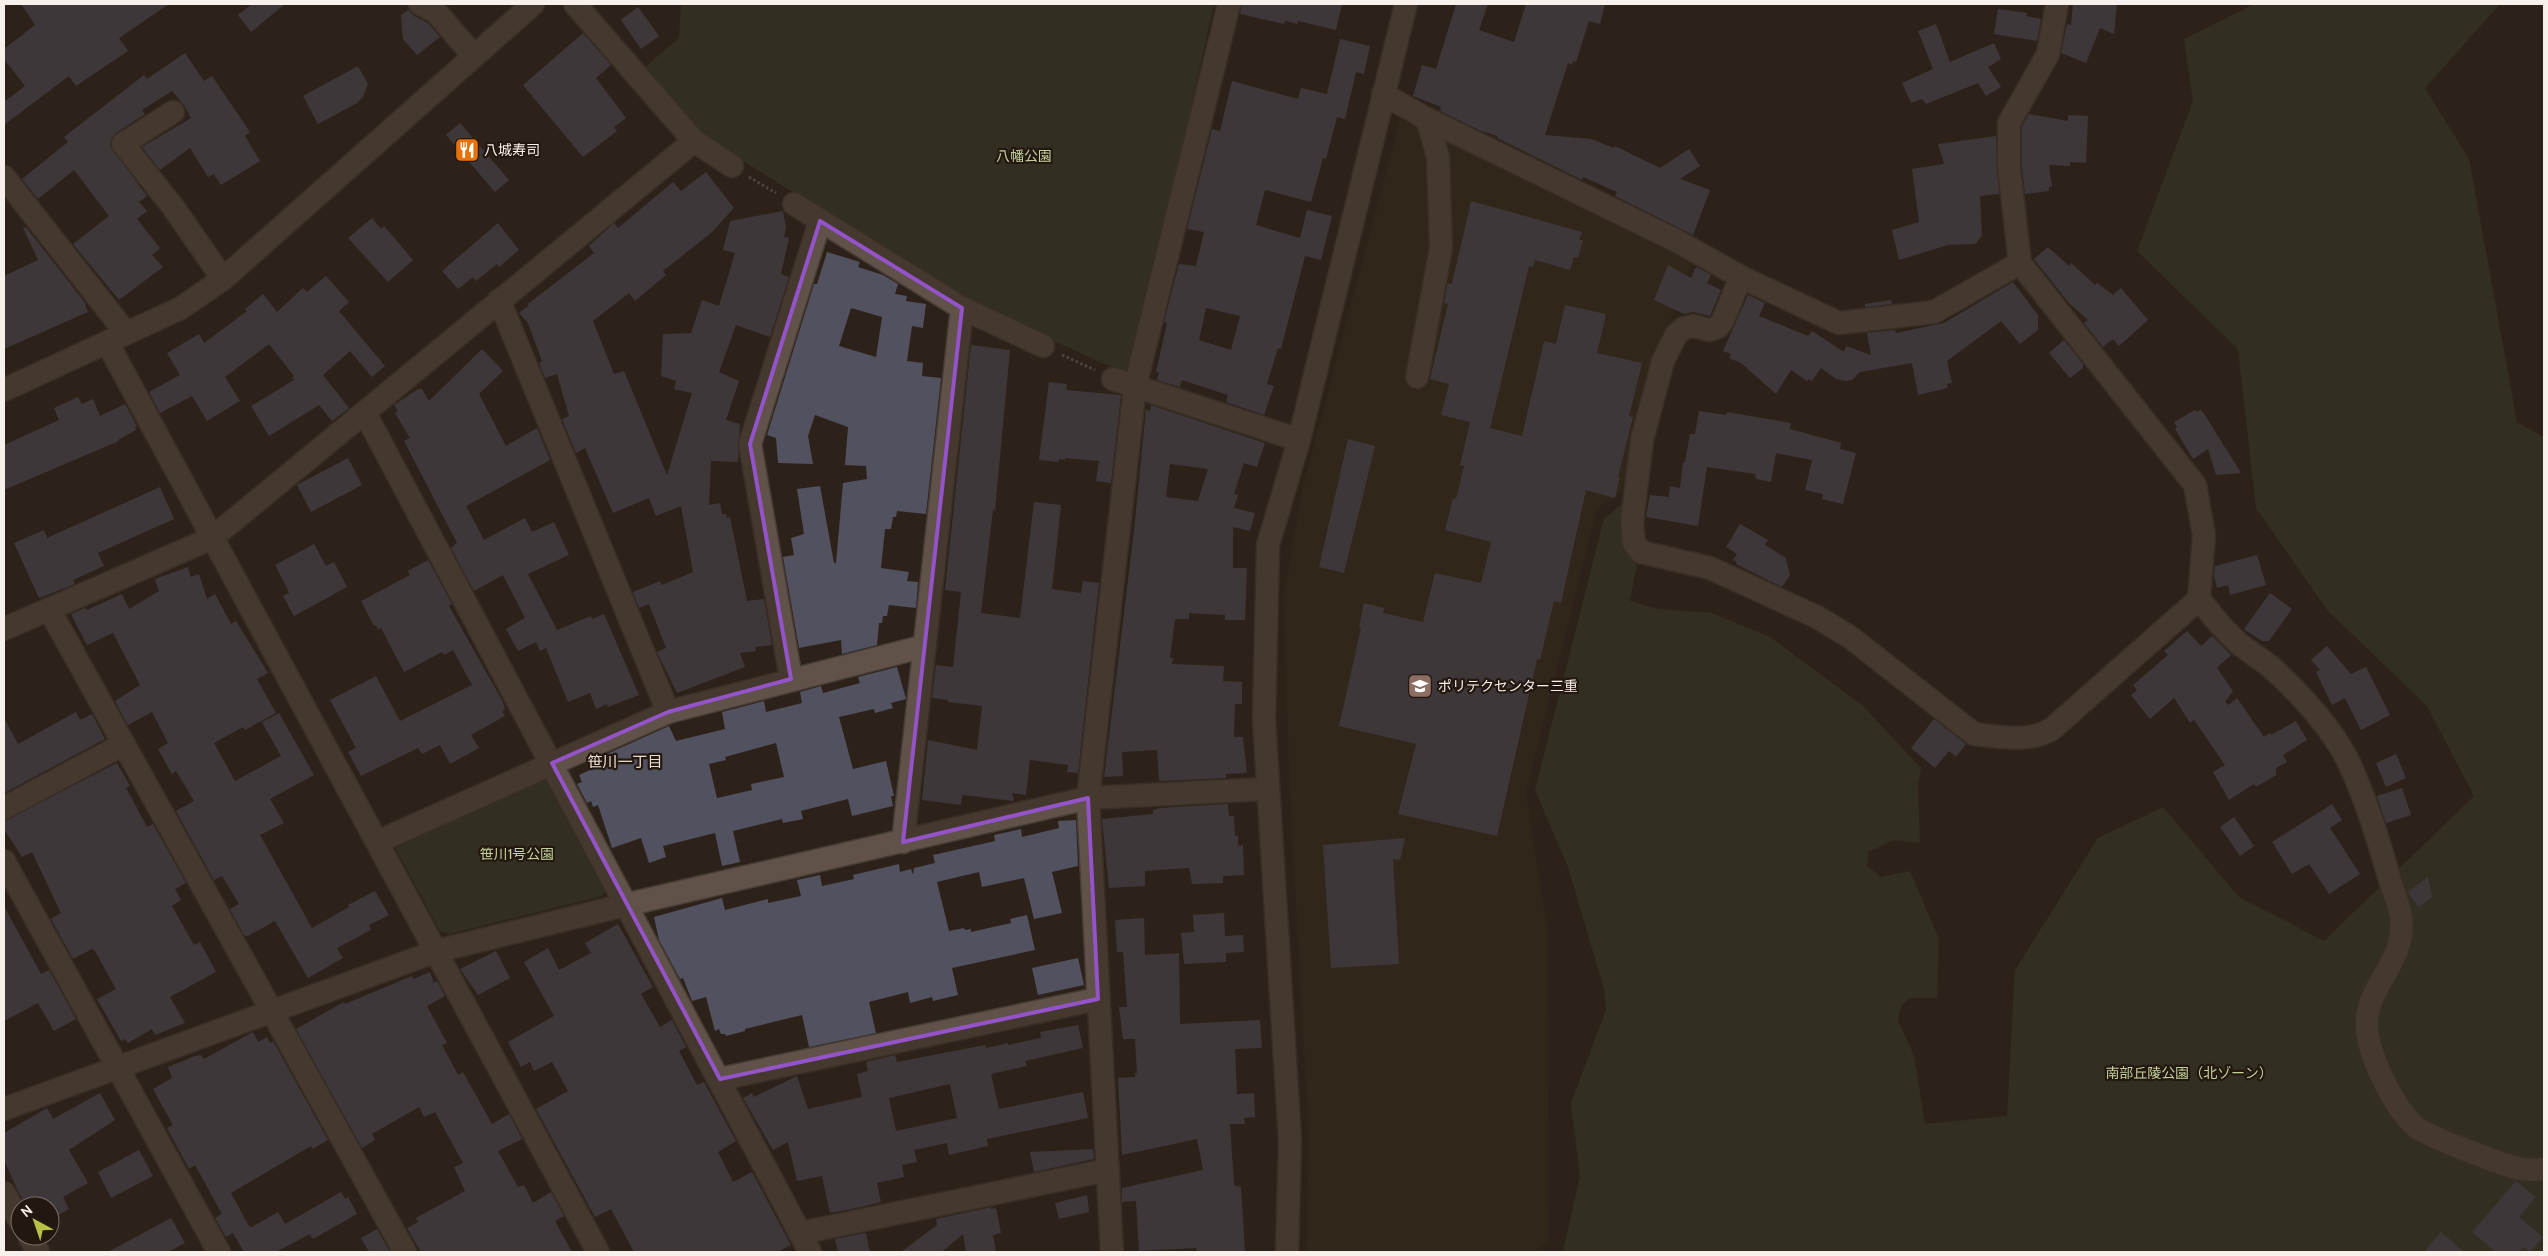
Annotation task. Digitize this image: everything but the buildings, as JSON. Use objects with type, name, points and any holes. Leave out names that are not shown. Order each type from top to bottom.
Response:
[{"type":"street","points":[[420,4],[436,12],[473,55]]},
{"type":"street","points":[[4,390],[181,308],[223,279],[473,55],[533,4]]},
{"type":"street","points":[[575,4],[694,141],[732,166]]},
{"type":"street","points":[[1112,1252],[1088,798],[1135,388],[1228,4]]},
{"type":"street","points":[[1287,1252],[1290,1141],[1266,789],[1264,719],[1268,545],[1299,440],[1406,4]]},
{"type":"street","points":[[2057,4],[2048,54],[2009,123],[2010,168],[2020,264],[2195,485],[2204,535],[2200,599],[2235,640],[2273,668],[2319,719],[2348,762],[2368,812],[2401,917],[2401,936],[2398,952],[2372,999],[2367,1023],[2368,1042],[2372,1053],[2403,1112],[2417,1128],[2443,1140],[2521,1169],[2544,1169]]},
{"type":"street","points":[[1383,94],[1427,119],[1677,242],[1741,277],[1839,323],[1934,312],[2020,264]]},
{"type":"street","points":[[173,112],[123,144],[173,207],[223,279]]},
{"type":"street","points":[[1416,377],[1441,248],[1438,157],[1427,119]]},
{"type":"street","points":[[4,629],[212,538],[694,141]]},
{"type":"street","points":[[4,177],[116,338],[212,538],[437,951],[598,1252]]},
{"type":"street","points":[[794,204],[962,308],[1043,346]]},
{"type":"street","points":[[791,679],[750,444],[820,221]]},
{"type":"street","points":[[1741,277],[1722,322],[1718,327],[1710,330],[1693,326],[1684,328],[1676,335],[1663,361],[1642,440],[1632,522],[1634,543],[1641,552],[1710,568],[1817,617],[1850,637],[1974,734],[1999,737],[2033,737],[2052,729],[2200,599]]},
{"type":"street","points":[[499,300],[668,712]]},
{"type":"street","points":[[903,842],[962,308]]},
{"type":"street","points":[[1113,379],[1135,388],[1299,440]]},
{"type":"street","points":[[365,413],[625,904],[720,1079],[805,1243],[1108,1170]]},
{"type":"street","points":[[49,609],[405,1252]]},
{"type":"street","points":[[377,842],[668,712],[925,646]]},
{"type":"street","points":[[4,808],[124,744]]},
{"type":"street","points":[[4,1109],[118,1069],[437,951],[625,904],[903,842],[1088,798],[1266,789]]},
{"type":"street","points":[[4,861],[219,1252]]},
{"type":"street","points":[[720,1079],[1098,999]]},
{"type":"path","points":[[732,166],[794,204]]},
{"type":"path","points":[[1043,346],[1113,379]]},
{"type":"highlighted area","points":[[820,221],[962,308],[903,842],[1088,798],[1098,999],[720,1079],[552,763],[668,712],[791,679],[750,444]]},
{"type":"shaded area","name":"ポリテクセンター三重","points":[[1400,119],[1692,261],[1656,361],[1622,492],[1597,508],[1526,794],[1547,927],[1549,1241],[1534,1252],[1306,1252],[1309,1139],[1289,776],[1284,596],[1303,486]]},
{"type":"green space","name":"八幡公園","points":[[681,4],[1214,4],[1133,370],[1124,373],[971,303],[703,136],[646,66],[679,38]]},
{"type":"green space","name":"南部丘陵公園（北ゾーン）","points":[[2255,4],[2500,4],[2425,88],[2469,159],[2517,422],[2544,437],[2544,1252],[1563,1252],[1580,1175],[1571,1103],[1606,1010],[1604,989],[1568,867],[1535,790],[1604,519],[1627,499],[1638,558],[1630,601],[1658,609],[1712,613],[1770,637],[1862,705],[1921,768],[1918,784],[1920,843],[1894,840],[1868,852],[1867,866],[1881,877],[1910,871],[1939,939],[1937,998],[1910,998],[1901,1006],[1898,1021],[1914,1055],[1925,1124],[2007,1116],[2015,970],[2098,838],[2163,807],[2239,897],[2324,941],[2474,796],[2427,706],[2328,611],[2256,508],[2238,349],[2137,251],[2193,101],[2184,39]]},
{"type":"green space","name":"笹川1号公園","points":[[541,776],[551,781],[607,889],[602,896],[449,934],[440,931],[396,849],[403,838]]},
{"type":"place","name":"八城寿司","points":[[467,150]]},
{"type":"place","name":"ポリテクセンター三重","points":[[1420,686]]},
{"type":"district","name":"笹川一丁目","points":[[625,762]]}]
